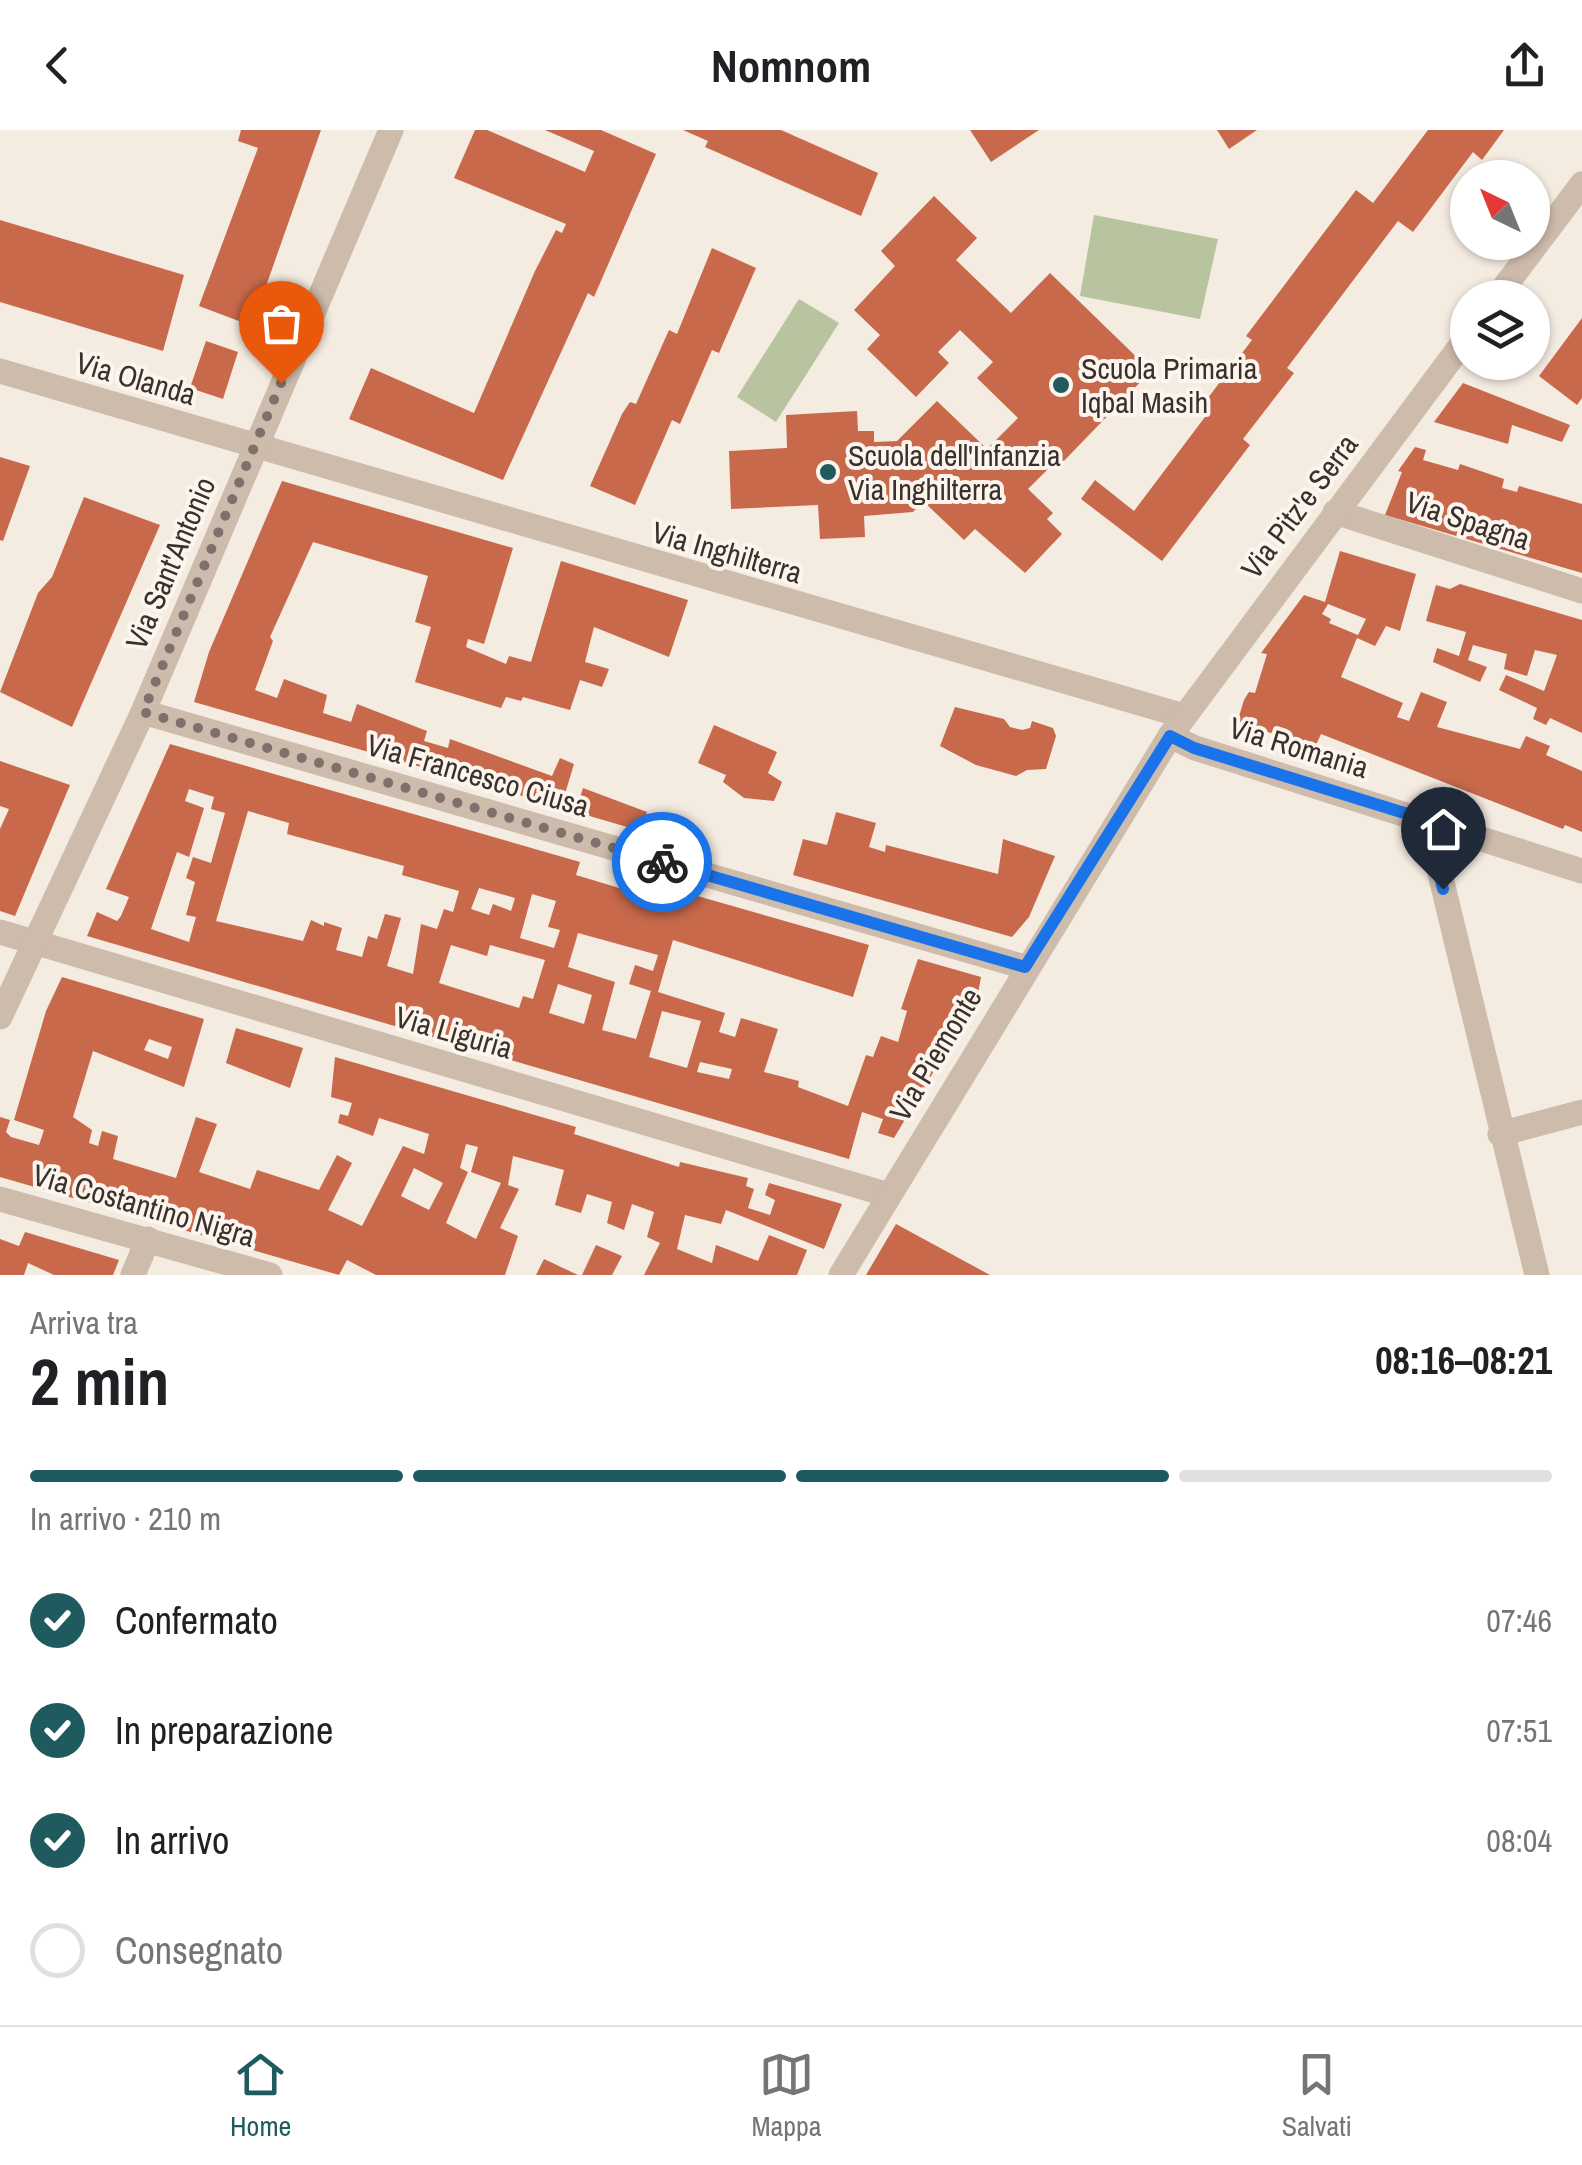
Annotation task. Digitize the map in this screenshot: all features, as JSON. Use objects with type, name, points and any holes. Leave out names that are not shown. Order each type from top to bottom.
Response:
[{"type":"street","name":"Via Sant'Antonio","points":[[0,1018],[143,712],[392,130]]},
{"type":"street","points":[[1510,280],[1582,184]]},
{"type":"street","name":"Via Pitz'e Serra","points":[[1177,726],[1450,360]]},
{"type":"street","name":"Via Olanda","points":[[0,371],[254,446]]},
{"type":"street","name":"Via Inghilterra","points":[[254,446],[1177,726]]},
{"type":"street","name":"Via Spagna","points":[[1335,512],[1582,590]]},
{"type":"street","name":"Via Francesco Ciusa","points":[[143,712],[1025,967]]},
{"type":"street","name":"Via Romania","points":[[1177,726],[1194,748],[1582,871]]},
{"type":"street","name":"Via Piemonte","points":[[841,1275],[1025,967],[1177,726]]},
{"type":"street","points":[[1427,820],[1537,1275]]},
{"type":"street","name":"Via Liguria","points":[[0,932],[890,1194]]},
{"type":"street","points":[[1500,1134],[1582,1112]]},
{"type":"street","name":"Via Costantino Nigra","points":[[0,1198],[270,1275]]},
{"type":"street","points":[[133,1275],[148,1239]]},
{"type":"green space","points":[[1094,215],[1218,239],[1200,319],[1080,296]]},
{"type":"green space","points":[[799,299],[839,323],[776,422],[737,397]]},
{"type":"building","points":[[241,130],[321,130],[252,326],[199,306],[258,148],[238,141]]},
{"type":"building","points":[[475,130],[487,130],[585,172],[594,151],[545,130],[601,130],[656,154],[594,297],[588,293],[503,480],[349,419],[371,368],[474,413],[535,271],[556,230],[562,233],[566,224],[454,178]]},
{"type":"building","points":[[683,130],[781,130],[878,173],[861,216],[705,147],[708,141]]},
{"type":"building","points":[[970,130],[1039,130],[991,162]]},
{"type":"building","points":[[1217,130],[1257,130],[1229,149]]},
{"type":"building","points":[[1428,130],[1504,130],[1482,160],[1473,152],[1467,160],[1450,160],[1450,183],[1413,232],[1398,221],[1287,368],[1294,373],[1243,439],[1250,445],[1162,561],[1081,499],[1095,480],[1134,511],[1208,413],[1201,407],[1252,340],[1246,336],[1356,190],[1373,203]]},
{"type":"building","points":[[934,196],[977,238],[956,260],[1011,313],[1050,273],[1151,371],[1058,467],[1054,463],[1028,489],[1053,513],[1047,519],[1062,534],[1025,573],[975,529],[964,540],[923,501],[913,512],[864,516],[865,537],[820,539],[818,505],[731,509],[729,451],[787,448],[786,415],[857,411],[858,431],[874,431],[874,442],[897,441],[937,401],[987,449],[1018,418],[977,378],[993,362],[960,330],[938,352],[949,363],[916,397],[867,349],[880,335],[854,310],[895,266],[881,251]]},
{"type":"building","points":[[0,220],[184,275],[163,351],[0,302]]},
{"type":"building","points":[[712,248],[756,268],[719,353],[712,350],[680,424],[672,420],[635,505],[590,486],[622,414],[630,402],[636,404],[669,330],[677,334]]},
{"type":"building","points":[[1582,318],[1582,398],[1577,405],[1544,380],[1550,380],[1550,361]]},
{"type":"building","points":[[206,341],[238,352],[223,399],[190,388]]},
{"type":"building","points":[[1463,383],[1570,425],[1562,442],[1512,425],[1508,444],[1434,422]]},
{"type":"building","points":[[1415,447],[1426,450],[1423,460],[1458,470],[1460,464],[1504,479],[1502,488],[1517,492],[1519,486],[1582,504],[1582,573],[1385,515],[1402,472],[1398,471]]},
{"type":"building","points":[[0,457],[30,466],[3,541],[0,540]]},
{"type":"building","points":[[282,481],[513,548],[484,644],[468,639],[466,647],[506,664],[509,656],[531,662],[561,561],[688,600],[669,657],[594,627],[585,662],[609,669],[602,687],[580,680],[570,710],[523,697],[521,701],[506,697],[501,708],[415,682],[431,627],[415,622],[428,576],[313,542],[270,637],[273,641],[255,690],[277,698],[284,679],[327,695],[323,713],[351,722],[357,704],[427,731],[424,741],[448,748],[450,739],[552,776],[560,758],[574,764],[561,807],[194,702],[209,652]]},
{"type":"building","points":[[84,497],[160,525],[72,727],[0,692],[38,593],[52,577]]},
{"type":"building","points":[[1340,551],[1416,574],[1400,631],[1386,626],[1375,646],[1357,638],[1341,677],[1403,703],[1397,717],[1409,721],[1421,692],[1447,702],[1437,727],[1520,749],[1526,736],[1550,746],[1546,755],[1582,771],[1582,832],[1565,825],[1563,829],[1321,734],[1311,756],[1293,752],[1299,741],[1237,723],[1244,700],[1249,692],[1255,693],[1267,654],[1261,653],[1304,595],[1325,602]],"holes":[[[1328,604],[1366,619],[1358,635],[1329,623],[1331,619],[1322,614]]]},
{"type":"building","points":[[1460,584],[1582,620],[1582,733],[1550,718],[1546,725],[1533,719],[1537,708],[1499,690],[1506,675],[1544,691],[1557,655],[1535,650],[1527,676],[1504,669],[1507,654],[1473,645],[1468,660],[1487,667],[1480,682],[1433,662],[1437,648],[1459,656],[1466,632],[1426,621],[1436,585],[1450,589]]},
{"type":"building","points":[[955,707],[1004,719],[1010,727],[1022,730],[1030,728],[1032,721],[1053,728],[1056,736],[1046,769],[1027,770],[1016,776],[976,765],[940,746]]},
{"type":"building","points":[[714,725],[777,752],[768,773],[782,782],[774,801],[744,798],[723,782],[726,775],[698,763]]},
{"type":"building","points":[[170,744],[580,862],[576,875],[682,907],[687,893],[869,945],[853,997],[673,940],[658,992],[725,1013],[719,1032],[735,1037],[741,1018],[778,1029],[764,1072],[799,1081],[798,1087],[848,1106],[866,1055],[873,1057],[881,1036],[898,1042],[907,1011],[901,1009],[918,959],[981,977],[977,999],[894,1138],[878,1133],[883,1119],[862,1112],[849,1159],[87,936],[97,912],[117,921],[129,897],[106,889]],"holes":[[[189,789],[214,797],[211,809],[225,813],[211,863],[193,857],[186,878],[195,882],[186,915],[196,917],[189,942],[151,929],[177,852],[189,857],[204,808],[185,801]],[[248,811],[289,823],[287,834],[404,866],[402,875],[459,891],[453,912],[444,909],[437,929],[421,924],[413,974],[387,966],[401,918],[385,914],[377,939],[368,936],[362,957],[336,950],[342,928],[324,922],[324,926],[311,920],[303,941],[216,921]],[[479,888],[515,898],[511,911],[493,904],[489,915],[471,909]],[[532,894],[556,901],[548,927],[560,930],[554,948],[520,938]],[[578,933],[658,955],[653,971],[635,965],[629,984],[651,991],[636,1039],[602,1030],[615,982],[568,967]],[[451,945],[487,956],[490,945],[545,960],[533,999],[523,996],[519,1008],[439,983]],[[558,984],[592,995],[584,1024],[549,1013]],[[662,1011],[701,1021],[687,1068],[649,1057]],[[700,1062],[732,1069],[729,1079],[697,1072]]]},
{"type":"building","points":[[0,761],[70,785],[15,916],[0,911],[0,829],[9,809],[0,806]]},
{"type":"building","points":[[583,788],[647,812],[641,831],[586,815],[586,810],[577,807]]},
{"type":"building","points":[[836,812],[876,823],[869,847],[885,852],[886,845],[998,874],[1003,839],[1055,856],[1029,917],[1012,937],[793,875],[803,839],[827,845]]},
{"type":"building","points":[[62,977],[204,1019],[184,1087],[93,1051],[73,1117],[92,1130],[89,1143],[98,1146],[102,1131],[118,1136],[113,1159],[176,1178],[196,1117],[217,1124],[199,1172],[250,1189],[257,1170],[319,1190],[337,1155],[352,1163],[328,1210],[362,1226],[403,1146],[424,1154],[429,1134],[379,1118],[373,1136],[338,1123],[340,1114],[348,1116],[352,1103],[331,1097],[335,1057],[576,1127],[574,1134],[679,1167],[680,1162],[748,1178],[746,1186],[754,1189],[748,1208],[770,1215],[775,1200],[765,1195],[769,1183],[842,1204],[824,1249],[726,1210],[721,1224],[685,1215],[677,1249],[712,1263],[716,1245],[758,1261],[769,1235],[807,1250],[797,1275],[644,1275],[660,1243],[647,1237],[654,1212],[632,1204],[624,1230],[607,1223],[612,1202],[587,1194],[581,1213],[555,1205],[564,1170],[513,1156],[508,1185],[519,1189],[500,1228],[518,1236],[505,1275],[376,1275],[347,1260],[339,1275],[0,1177],[0,1117],[10,1120],[6,1132],[11,1137],[39,1145],[44,1130],[14,1120],[46,1011]],"holes":[[[149,1039],[172,1047],[168,1059],[144,1050]],[[466,1144],[478,1147],[471,1172],[501,1183],[476,1239],[446,1223],[468,1172],[460,1168]],[[414,1168],[443,1183],[429,1210],[401,1196]]]},
{"type":"building","points":[[236,1028],[303,1048],[290,1088],[226,1063]]},
{"type":"building","points":[[896,1224],[990,1275],[866,1275]]},
{"type":"building","points":[[25,1232],[119,1260],[113,1275],[54,1275],[28,1263],[24,1275],[0,1275],[0,1239],[19,1246]]},
{"type":"building","points":[[596,1245],[622,1256],[612,1275],[582,1275]]},
{"type":"building","points":[[544,1259],[578,1275],[536,1275]]},
{"type":"way so far","points":[[281,383],[143,712],[662,862]]},
{"type":"place","name":"Scuola Primaria Iqbal Masih","points":[[1061,385]]},
{"type":"place","name":"Scuola dell'Infanzia Via Inghilterra","points":[[828,472]]},
{"type":"route","points":[[662,862],[1025,967],[1170,736],[1194,748],[1427,820],[1443,889]]}]
